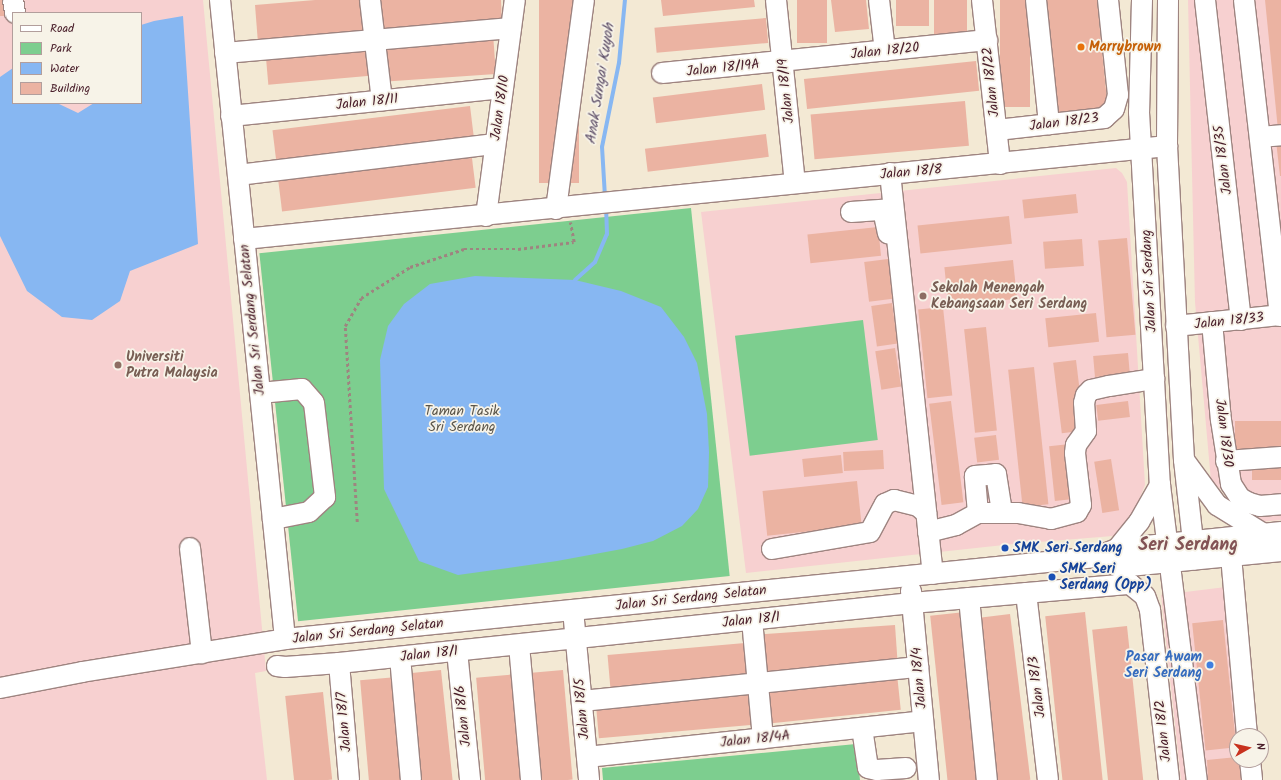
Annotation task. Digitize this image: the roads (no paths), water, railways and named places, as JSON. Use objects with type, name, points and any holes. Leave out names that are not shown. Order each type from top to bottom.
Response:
[{"type":"street","points":[[13,0],[15,12]]},
{"type":"street","name":"Jalan Sri Serdang Selatan","points":[[220,0],[285,639]]},
{"type":"street","points":[[370,0],[382,100]]},
{"type":"street","name":"Jalan 18/10","points":[[486,216],[515,0]]},
{"type":"street","points":[[567,208],[584,0]]},
{"type":"street","name":"Jalan 18/19","points":[[776,0],[795,183]]},
{"type":"street","points":[[879,0],[885,51]]},
{"type":"street","name":"Jalan 18/22","points":[[982,0],[1000,164]]},
{"type":"street","points":[[1036,0],[1049,124]]},
{"type":"street","name":"Jalan 18/23","points":[[997,130],[1104,118],[1114,109],[1118,95],[1108,0]]},
{"type":"street","name":"Jalan Sri Serdang","points":[[1142,0],[1139,112],[1160,485],[1197,780]]},
{"type":"street","name":"Jalan Sri Serdang","points":[[1168,0],[1167,146],[1184,460],[1194,550]]},
{"type":"street","name":"Jalan 18/35","points":[[1205,0],[1241,320]]},
{"type":"street","points":[[1244,0],[1280,315]]},
{"type":"street","points":[[225,53],[511,28]]},
{"type":"street","name":"Jalan 18/20","points":[[783,62],[987,40]]},
{"type":"street","name":"Jalan 18/19A","points":[[662,74],[783,62]]},
{"type":"street","name":"Jalan 18/11","points":[[231,116],[503,88]]},
{"type":"street","points":[[1139,112],[1126,136],[1114,153],[1131,165],[1143,182]]},
{"type":"street","points":[[1260,137],[1281,135]]},
{"type":"street","points":[[238,175],[495,144]]},
{"type":"street","name":"Jalan 18/8","points":[[244,239],[567,208],[890,173],[1114,153],[1167,146]]},
{"type":"street","points":[[890,173],[933,574]]},
{"type":"street","points":[[851,212],[883,210],[888,236],[892,238],[897,235]]},
{"type":"street","name":"Jalan 18/33","points":[[1176,326],[1280,315]]},
{"type":"street","name":"Jalan 18/30","points":[[1212,322],[1226,461],[1231,484],[1240,498],[1260,506],[1281,504]]},
{"type":"street","points":[[927,523],[956,525],[978,513],[1002,512],[1051,519],[1077,512],[1081,505],[1075,453],[1076,445],[1086,431],[1084,403],[1086,395],[1091,390],[1109,386],[1154,380]]},
{"type":"street","points":[[260,393],[302,389],[314,402],[324,489],[324,497],[308,512],[273,519]]},
{"type":"street","points":[[1226,461],[1281,457]]},
{"type":"street","points":[[1184,460],[1217,505],[1273,533]]},
{"type":"street","points":[[978,513],[974,476],[996,474],[1002,512]]},
{"type":"street","points":[[1117,549],[1139,522],[1160,485]]},
{"type":"street","points":[[772,549],[870,532],[885,504],[894,500],[918,506],[927,523]]},
{"type":"street","points":[[1169,553],[1194,550],[1273,533]]},
{"type":"street","points":[[190,548],[202,653]]},
{"type":"street","name":"Jalan Sri Serdang Selatan","points":[[0,688],[82,672],[285,639],[1096,557],[1117,549],[1169,553]]},
{"type":"street","points":[[1194,550],[1231,556],[1281,551]]},
{"type":"street","name":"Jalan Sri Serdang Selatan","points":[[1096,557],[1119,567],[1169,553]]},
{"type":"street","points":[[1231,556],[1246,728]]},
{"type":"street","name":"Jalan 18/4","points":[[910,576],[929,780]]},
{"type":"street","name":"Jalan 18/1","points":[[277,666],[285,667],[339,663],[912,603],[1130,584],[1145,596],[1150,610]]},
{"type":"street","name":"Jalan 18/3","points":[[1026,593],[1048,780]]},
{"type":"street","points":[[969,598],[987,780]]},
{"type":"street","name":"Jalan 18/5","points":[[573,610],[589,780]]},
{"type":"street","name":"Jalan 18/2","points":[[1150,610],[1169,780]]},
{"type":"street","points":[[752,620],[763,738]]},
{"type":"street","points":[[518,645],[531,780]]},
{"type":"street","name":"Jalan 18/6","points":[[457,651],[470,780]]},
{"type":"street","points":[[400,657],[411,780]]},
{"type":"street","name":"Jalan 18/7","points":[[339,663],[349,780]]},
{"type":"street","points":[[582,701],[918,667]]},
{"type":"street","name":"Jalan 18/4A","points":[[587,757],[924,721]]},
{"type":"street","points":[[862,728],[868,768],[877,770],[906,768]]},
{"type":"street","points":[[1251,768],[1252,780]]},
{"type":"water","points":[[183,16],[198,244],[130,271],[120,301],[92,320],[62,317],[27,291],[0,236],[0,77],[12,69],[12,104],[59,104],[78,113],[92,104],[142,104],[142,25]]},
{"type":"water","points":[[475,276],[575,280],[621,291],[661,307],[684,337],[697,363],[707,414],[709,452],[708,487],[698,509],[682,526],[653,541],[622,549],[557,561],[458,575],[419,561],[384,489],[380,360],[388,326],[404,304],[430,284]]},
{"type":"waterway","name":"Anak Sungai Kuyoh","points":[[605,197],[602,147],[619,63],[625,0]]},
{"type":"waterway","name":"Anak Sungai Kuyoh","points":[[575,280],[595,262],[607,234],[606,208]]},
{"type":"place","name":"Marrybrown","points":[[1081,47]]},
{"type":"place","name":"Sekolah Menengah Kebangsaan Seri Serdang","points":[[923,296]]},
{"type":"place","name":"Universiti Putra Malaysia","points":[[118,365]]},
{"type":"place","name":"SMK Seri Serdang","points":[[1005,548]]},
{"type":"place","name":"SMK Seri Serdang (Opp)","points":[[1052,577]]},
{"type":"place","name":"Pasar Awam Seri Serdang","points":[[1210,665]]},
{"type":"district","name":"Seri Serdang","points":[[1188,546]]},
{"type":"park label","name":"Taman Tasik Sri Serdang","points":[[462,420]]}]
